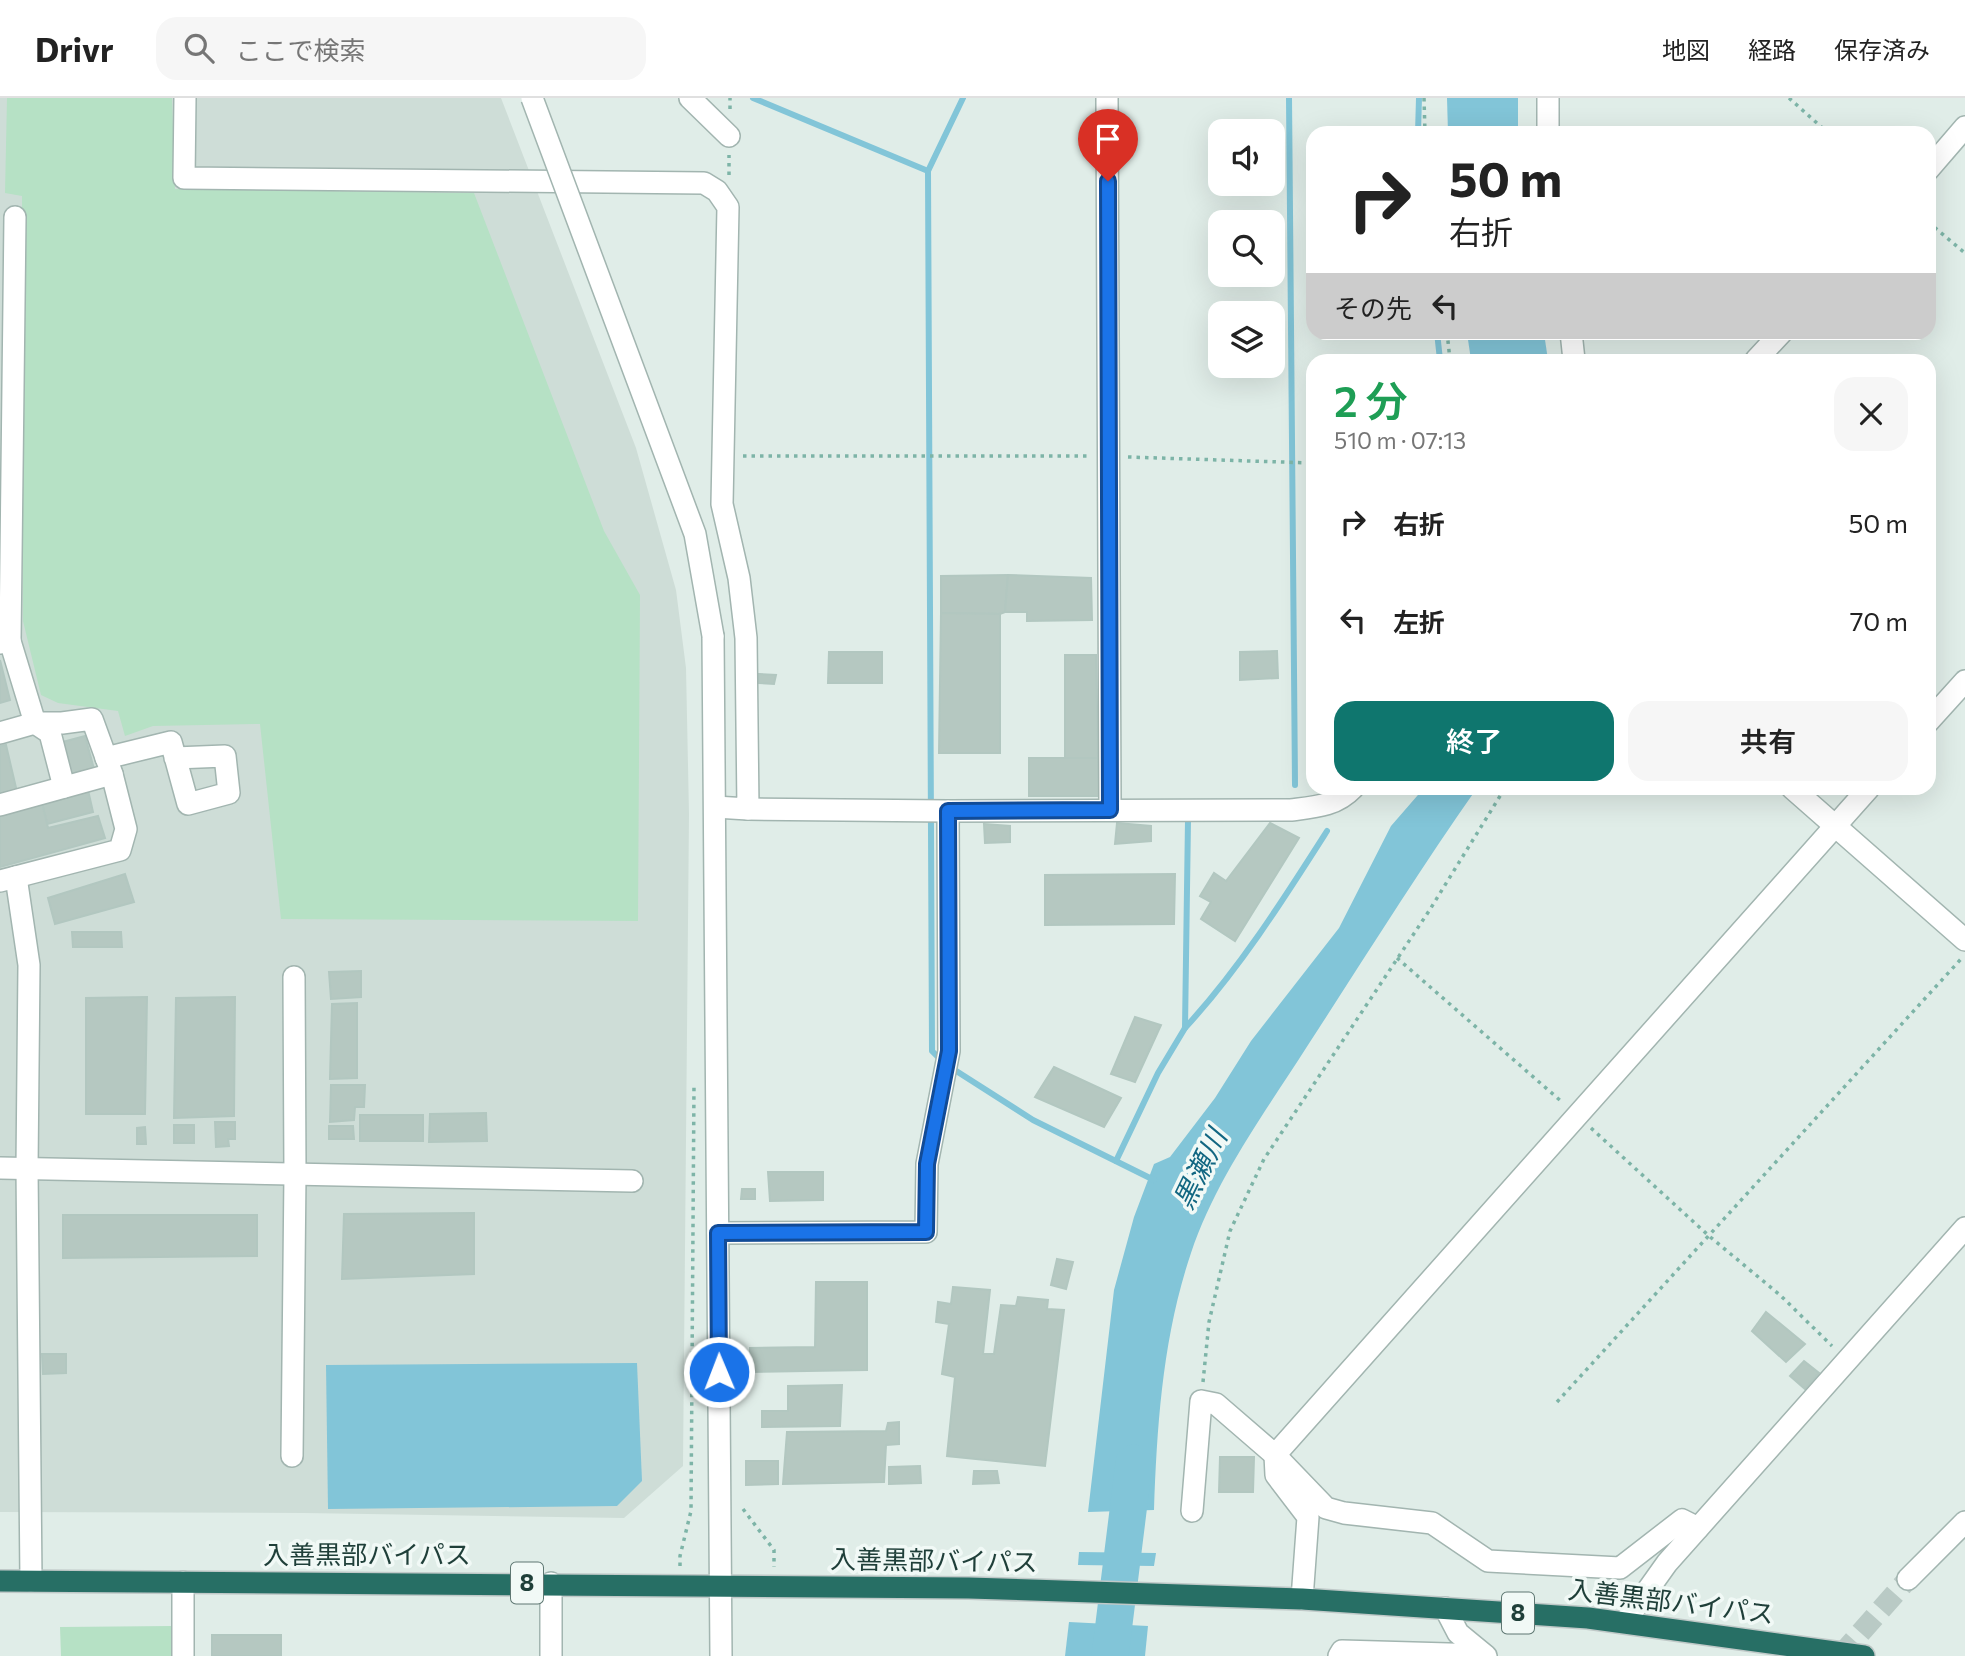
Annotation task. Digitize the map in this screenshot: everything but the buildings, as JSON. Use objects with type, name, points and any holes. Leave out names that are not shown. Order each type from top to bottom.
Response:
[{"type":"highway","name":"入善黒部バイパス","points":[[0,1581],[680,1584],[1301,1599],[1625,1622],[1864,1656]]},
{"type":"street","points":[[185,98],[184,178],[704,183],[717,191],[728,206],[722,504],[739,578],[746,638],[748,809]]},
{"type":"street","points":[[531,98],[695,534],[713,636],[721,1656]]},
{"type":"street","points":[[690,98],[729,136]]},
{"type":"street","points":[[1107,98],[1110,810]]},
{"type":"street","points":[[1548,98],[1548,126]]},
{"type":"street","points":[[1936,161],[1965,127]]},
{"type":"street","points":[[15,217],[5,642],[35,723],[50,733],[64,787]]},
{"type":"street","points":[[1762,354],[1775,340]]},
{"type":"street","points":[[1936,713],[1965,681]]},
{"type":"street","points":[[0,733],[35,723],[92,719],[109,766],[126,830],[120,850],[8,879],[29,965],[27,1168],[31,1581]]},
{"type":"street","points":[[0,805],[64,787],[171,742],[176,758]]},
{"type":"street","points":[[715,807],[948,811],[1291,810],[1322,807],[1346,795]]},
{"type":"street","points":[[1800,795],[1965,940]]},
{"type":"street","points":[[1301,1599],[1308,1517],[1276,1475],[1275,1455],[1863,795]]},
{"type":"street","points":[[718,1233],[926,1232],[927,1164],[949,1051],[948,811]]},
{"type":"street","points":[[292,1456],[294,977]]},
{"type":"street","points":[[0,1168],[632,1181]]},
{"type":"street","points":[[1625,1622],[1667,1563],[1965,1228]]},
{"type":"street","points":[[1192,1511],[1201,1401],[1216,1404],[1275,1455],[1326,1507],[1344,1513],[1432,1523],[1488,1561],[1620,1568],[1682,1520],[1698,1528]]},
{"type":"street","points":[[1908,1579],[1965,1522]]},
{"type":"street","points":[[183,1582],[183,1656]]},
{"type":"street","points":[[551,1583],[551,1656]]},
{"type":"street","points":[[1445,1608],[1458,1633],[1485,1655]]},
{"type":"street","points":[[1339,1656],[1342,1651],[1485,1655]]},
{"type":"path","points":[[1424,98],[1425,126]]},
{"type":"path","points":[[1789,98],[1820,126]]},
{"type":"path","points":[[1936,229],[1965,253]]},
{"type":"path","points":[[724,456],[1109,456],[1306,463]]},
{"type":"path","points":[[1201,1401],[1209,1322],[1230,1231],[1264,1159],[1501,795]]},
{"type":"path","points":[[1557,1402],[1965,955]]},
{"type":"path","points":[[1397,958],[1578,1115],[1709,1236],[1780,1295],[1846,1360]]},
{"type":"path","points":[[680,1584],[680,1556],[691,1511],[694,1079]]},
{"type":"shaded area","points":[[0,98],[501,98],[636,448],[676,590],[686,668],[689,814],[683,1466],[624,1518],[0,1512]]},
{"type":"green space","points":[[7,98],[172,98],[175,189],[474,193],[604,531],[640,595],[638,921],[281,919],[260,724],[153,726],[125,736],[118,711],[58,703],[41,695],[23,621],[22,196],[5,193]]},
{"type":"green space","points":[[171,1626],[172,1656],[61,1656],[60,1627]]},
{"type":"water","points":[[1447,98],[1518,98],[1518,126],[1448,126]]},
{"type":"water","points":[[1468,340],[1545,340],[1547,354],[1470,354]]},
{"type":"water","points":[[1418,795],[1472,795],[1243,1146],[1201,1225],[1181,1284],[1168,1348],[1157,1445],[1154,1510],[1088,1512],[1114,1290],[1134,1217],[1154,1164],[1170,1157],[1215,1098],[1251,1041],[1339,928],[1391,826]]},
{"type":"water","points":[[637,1363],[642,1481],[617,1506],[328,1509],[326,1365]]},
{"type":"water","points":[[1079,1552],[1156,1553],[1154,1566],[1078,1565]]},
{"type":"water","points":[[1069,1622],[1148,1626],[1145,1656],[1065,1656]]},
{"type":"waterway","points":[[753,98],[928,171]]},
{"type":"waterway","points":[[941,1060],[932,1051],[928,171],[963,98]]},
{"type":"waterway","points":[[1289,98],[1295,785]]},
{"type":"waterway","points":[[1418,126],[1419,98]]},
{"type":"waterway","points":[[1438,340],[1439,354]]},
{"type":"waterway","points":[[1116,1161],[1158,1073],[1185,1028],[1188,820]]},
{"type":"waterway","points":[[1185,1028],[1242,957],[1327,831]]},
{"type":"waterway","points":[[950,1067],[1033,1120],[1154,1180]]},
{"type":"waterway","name":"黒瀬川","points":[[1110,1656],[1134,1463]]},
{"type":"tunnel","points":[[1840,1656],[1908,1579]]},
{"type":"route","points":[[719,1372],[718,1233],[926,1232],[927,1164],[949,1051],[948,811],[1110,810],[1108,181]]}]
